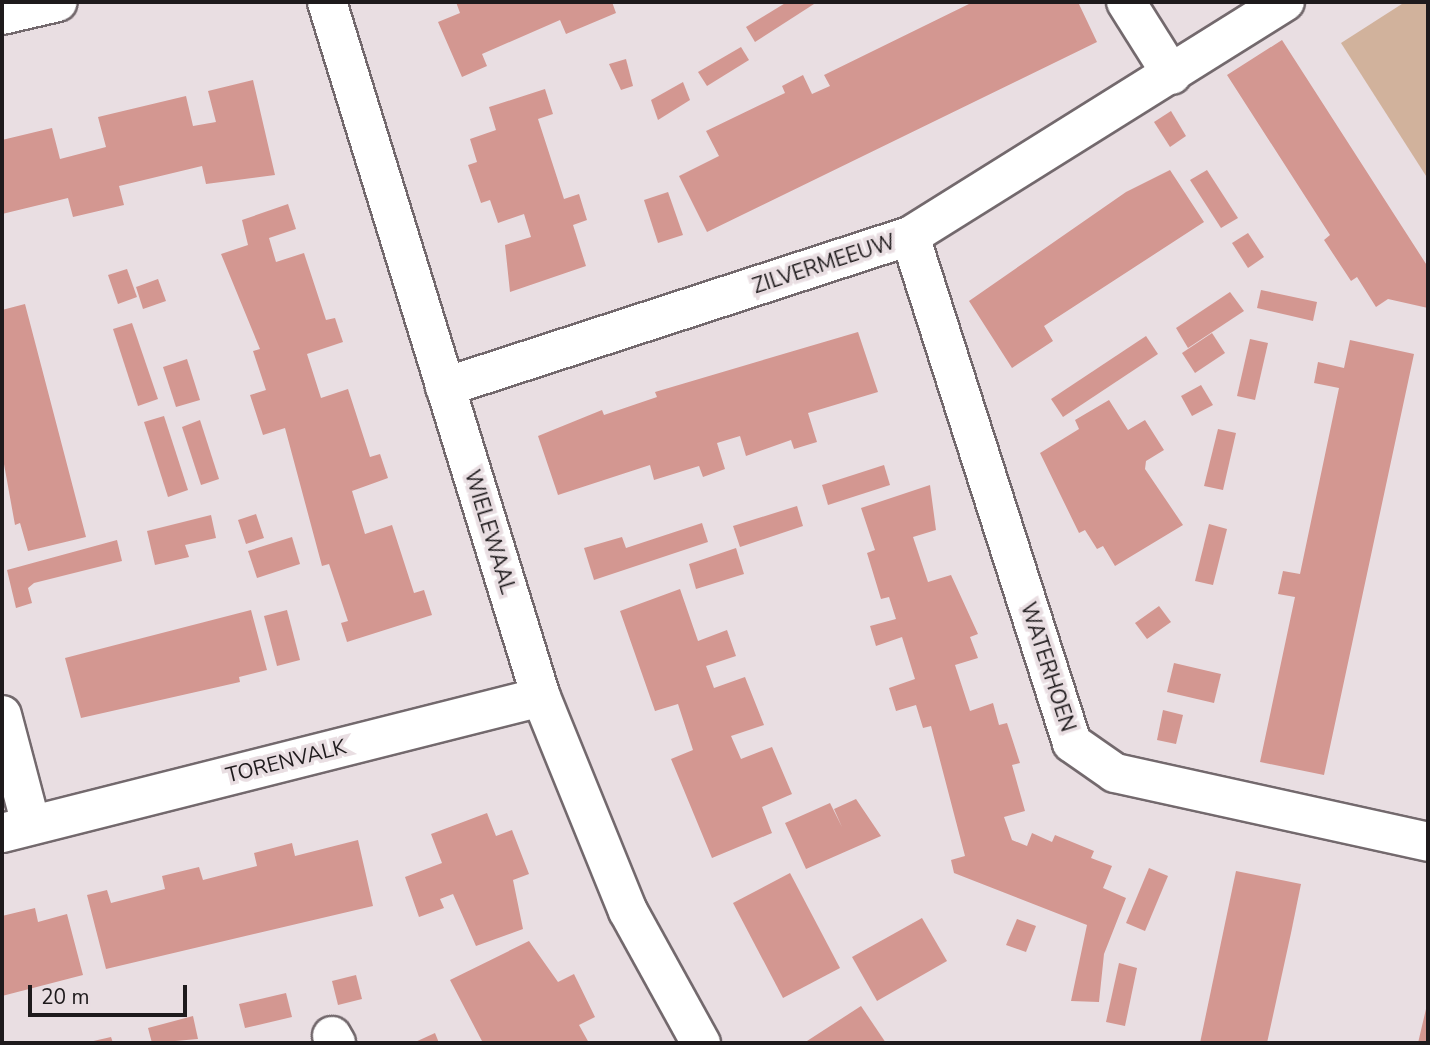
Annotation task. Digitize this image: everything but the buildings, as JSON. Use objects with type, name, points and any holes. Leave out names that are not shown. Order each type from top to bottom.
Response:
[{"type":"street","points":[[2,15],[58,2]]},
{"type":"street","name":"WIELEWAAL","points":[[327,2],[541,697],[628,911],[701,1043]]},
{"type":"street","points":[[1126,2],[1172,75]]},
{"type":"street","name":"ZILVERMEEUW","points":[[445,387],[910,236],[1172,75],[1285,2]]},
{"type":"street","name":"WATERHOEN","points":[[910,236],[1072,743],[1115,774],[1428,842]]},
{"type":"street","name":"TORENVALK","points":[[2,715],[16,829],[541,697]]},
{"type":"shaded area","points":[[1405,2],[1428,2],[1428,179],[1341,43]]}]
